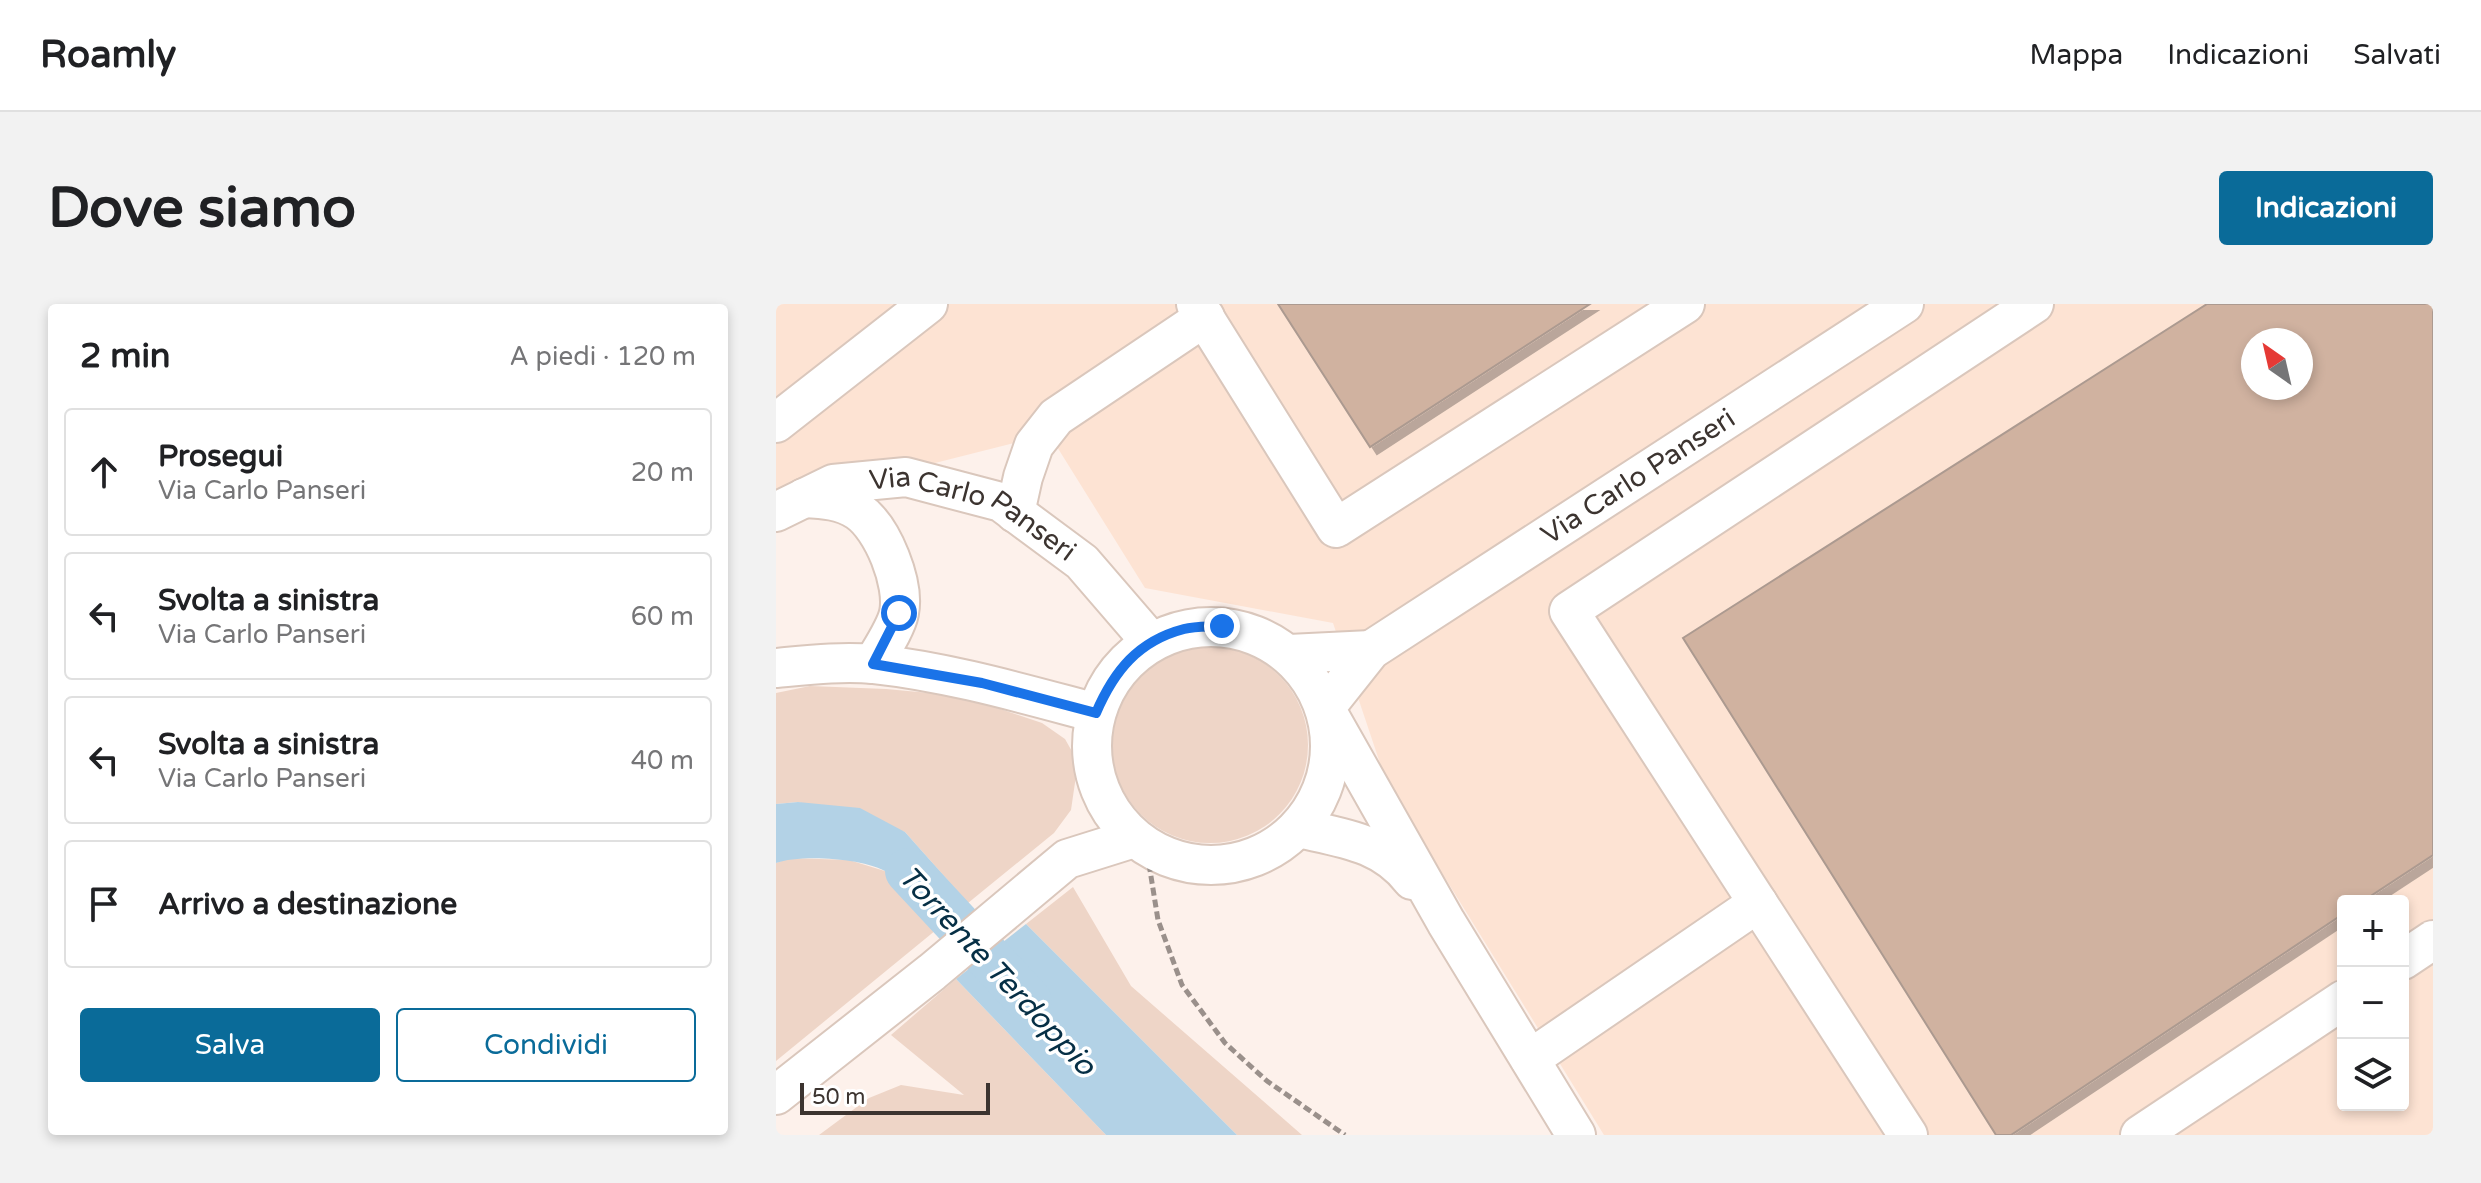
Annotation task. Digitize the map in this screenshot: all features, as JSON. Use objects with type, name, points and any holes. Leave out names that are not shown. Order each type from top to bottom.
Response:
[{"type":"street","points":[[776,423],[928,304]]},
{"type":"street","points":[[1015,513],[1034,445],[1056,417],[1201,311],[1336,528],[1685,304]]},
{"type":"street","name":"Via Carlo Panseri","points":[[1325,708],[1371,650],[1904,304]]},
{"type":"street","points":[[1908,1135],[1569,611],[2034,304]]},
{"type":"street","name":"Via Carlo Panseri","points":[[790,505],[833,484],[906,477],[1001,502],[1082,562],[1151,642]]},
{"type":"street","name":"Via Carlo Panseri","points":[[790,505],[830,499],[860,512],[882,539],[897,573],[899,613],[873,664]]},
{"type":"street","points":[[1325,708],[1331,740],[1328,772],[1317,802],[1298,828],[1265,853],[1226,865],[1185,863],[1140,843],[1114,816],[1099,789],[1091,751],[1096,713],[1108,685],[1127,660],[1151,642],[1185,629],[1222,626],[1257,635],[1289,654],[1310,678],[1446,922],[1576,1135]]},
{"type":"street","points":[[1289,654],[1371,650]]},
{"type":"street","points":[[776,668],[873,664],[982,683],[1096,713]]},
{"type":"street","points":[[776,1095],[932,972],[1053,870],[1099,789]]},
{"type":"street","points":[[1298,828],[1361,842],[1401,865],[1446,922]]},
{"type":"street","points":[[1053,870],[1140,843]]},
{"type":"street","points":[[1530,1059],[1758,903]]},
{"type":"street","points":[[2409,956],[2433,940]]},
{"type":"street","points":[[2140,1135],[2337,1004]]},
{"type":"path","points":[[1140,843],[1158,920],[1182,985],[1225,1043],[1267,1081],[1345,1135]]},
{"type":"shaded area","points":[[776,304],[2433,304],[2433,1135],[1604,1135],[1387,784],[1333,623],[1145,588],[1049,434],[931,464],[907,461],[834,468],[776,489]]},
{"type":"shaded area","points":[[1210,647],[1247,655],[1279,676],[1300,708],[1308,745],[1300,782],[1279,814],[1247,835],[1210,843],[1173,835],[1141,814],[1120,782],[1112,745],[1120,708],[1141,676],[1173,655]]},
{"type":"shaded area","points":[[810,686],[962,696],[1042,723],[1065,739],[1078,762],[1071,810],[1054,833],[968,903],[905,832],[798,802],[776,804],[776,693]]},
{"type":"shaded area","points":[[790,858],[849,860],[888,872],[936,930],[776,1061],[776,863]]},
{"type":"shaded area","points":[[1073,887],[1131,986],[1302,1135],[1237,1135],[1026,924]]},
{"type":"shaded area","points":[[956,979],[1106,1135],[819,1135],[869,1098],[901,1085],[964,1095],[891,1035]]},
{"type":"water","points":[[798,802],[860,808],[905,832],[968,903],[936,930],[899,882],[877,867],[832,859],[776,863],[776,804]]},
{"type":"water","points":[[1026,924],[1237,1135],[1106,1135],[956,979]]},
{"type":"building","points":[[1278,304],[1590,304],[1370,447]]},
{"type":"building","points":[[2207,304],[2433,304],[2433,855],[2372,895],[2337,895],[2337,918],[2011,1135],[1996,1135],[1683,638]]},
{"type":"waterway","name":"Torrente Terdoppio","points":[[908,871],[1029,1001]]},
{"type":"route","points":[[899,613],[873,664],[982,683],[1096,713],[1108,685],[1127,660],[1151,642],[1185,629],[1222,626]]}]
